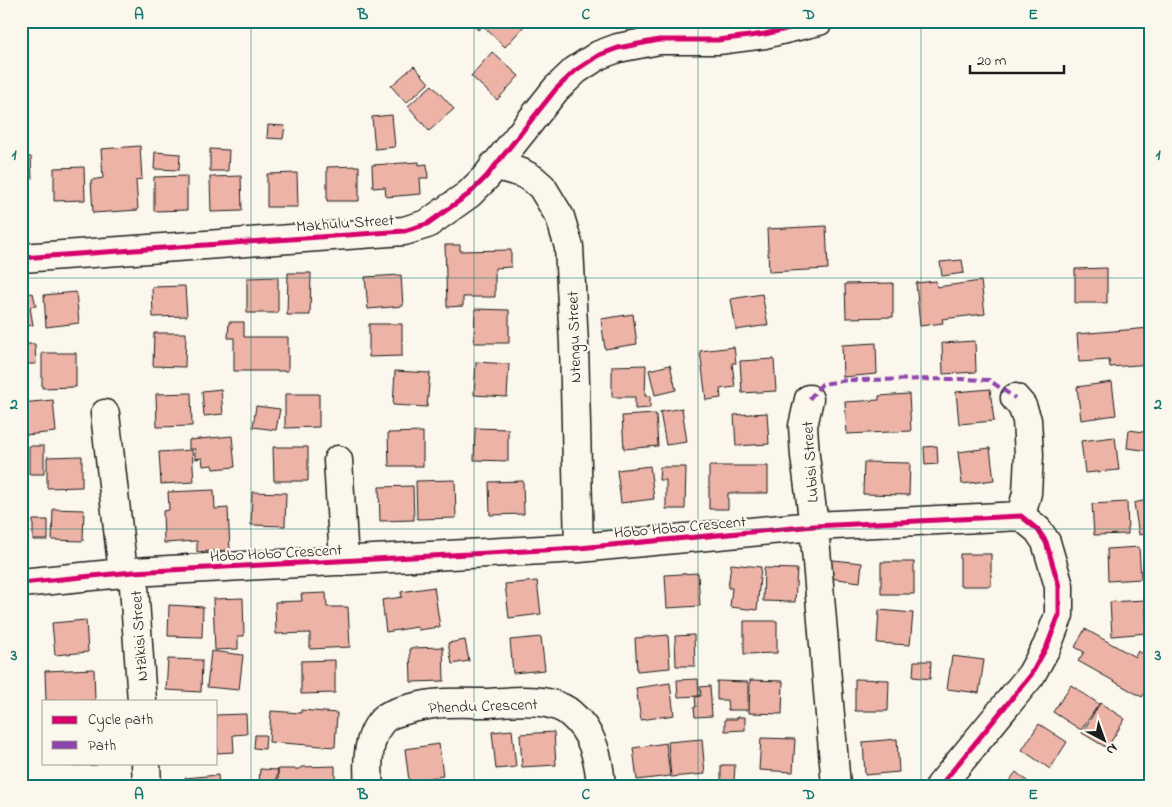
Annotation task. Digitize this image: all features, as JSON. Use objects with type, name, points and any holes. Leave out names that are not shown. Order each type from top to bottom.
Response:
[{"type":"street","name":"Makhulu Street","points":[[21,258],[404,231],[427,224],[445,213],[469,194],[486,177],[556,89],[576,70],[599,55],[618,48],[659,40],[718,40],[766,34],[819,21]]},
{"type":"street","name":"Ntengu Street","points":[[494,165],[522,173],[542,187],[560,217],[569,247],[574,344],[579,548]]},
{"type":"street","points":[[940,786],[1031,675],[1047,646],[1059,615],[1059,586],[1046,542],[1038,530],[1021,516],[1027,493],[1029,455],[1026,420],[1022,406],[1015,398]]},
{"type":"street","name":"Lubisi Street","points":[[809,399],[803,426],[814,526],[836,786]]},
{"type":"street","points":[[106,414],[128,572]]},
{"type":"street","name":"Hobo Hobo Crescent","points":[[338,460],[344,560]]},
{"type":"street","name":"Hobo Hobo Crescent","points":[[21,582],[128,572],[579,548],[814,526],[1021,516]]},
{"type":"street","name":"Ntzikisi Street","points":[[128,572],[142,700]]},
{"type":"street","name":"Phendu Crescent","points":[[369,786],[368,774],[371,742],[378,726],[387,716],[432,704],[524,702],[560,706],[571,713],[585,728],[593,744],[600,786]]},
{"type":"street","points":[[146,764],[147,786]]},
{"type":"building","points":[[469,21],[524,21],[526,24],[505,47],[483,26],[478,30]]},
{"type":"building","points":[[492,52],[519,76],[497,100],[471,76]]},
{"type":"building","points":[[414,66],[429,83],[406,103],[391,86]]},
{"type":"building","points":[[432,85],[454,109],[429,131],[408,106]]},
{"type":"building","points":[[392,115],[395,147],[375,149],[372,117]]},
{"type":"building","points":[[268,125],[285,126],[283,139],[267,138]]},
{"type":"building","points":[[140,146],[142,179],[136,180],[138,210],[93,213],[91,180],[103,178],[101,149]]},
{"type":"building","points":[[210,149],[229,150],[228,171],[210,171]]},
{"type":"building","points":[[155,152],[180,154],[179,170],[154,169]]},
{"type":"building","points":[[21,157],[31,157],[32,179],[21,179]]},
{"type":"building","points":[[419,162],[419,165],[427,164],[428,178],[420,178],[421,194],[386,197],[385,187],[373,188],[372,165]]},
{"type":"building","points":[[359,166],[359,201],[327,201],[327,167]]},
{"type":"building","points":[[84,167],[85,200],[54,201],[54,168]]},
{"type":"building","points":[[297,173],[298,207],[267,207],[267,174]]},
{"type":"building","points":[[187,176],[187,210],[154,211],[154,177]]},
{"type":"building","points":[[241,176],[242,211],[211,212],[210,177]]},
{"type":"building","points":[[826,226],[828,269],[769,272],[767,229]]},
{"type":"building","points":[[445,245],[460,245],[460,251],[511,250],[511,267],[495,268],[495,297],[463,297],[463,306],[447,307]]},
{"type":"building","points":[[962,260],[964,273],[942,276],[940,262]]},
{"type":"building","points":[[1107,268],[1107,303],[1075,303],[1075,269]]},
{"type":"building","points":[[288,273],[311,273],[310,315],[287,315]]},
{"type":"building","points":[[401,275],[403,306],[368,309],[365,277]]},
{"type":"building","points":[[278,277],[278,313],[247,313],[247,278]]},
{"type":"building","points":[[936,281],[937,287],[981,281],[985,314],[942,319],[943,323],[920,326],[916,283]]},
{"type":"building","points":[[893,283],[893,317],[846,318],[845,284]]},
{"type":"building","points":[[185,286],[187,316],[153,317],[152,287]]},
{"type":"building","points":[[76,292],[79,323],[46,327],[44,295]]},
{"type":"building","points":[[33,293],[36,306],[30,307],[33,325],[21,327],[21,295]]},
{"type":"building","points":[[762,294],[768,325],[736,330],[731,299]]},
{"type":"building","points":[[475,309],[509,310],[509,343],[474,343]]},
{"type":"building","points":[[633,314],[637,344],[605,349],[601,319]]},
{"type":"building","points":[[229,322],[244,322],[244,337],[288,337],[288,371],[234,371],[234,338],[228,338]]},
{"type":"building","points":[[369,324],[402,324],[402,356],[369,357]]},
{"type":"building","points":[[1150,328],[1151,364],[1110,367],[1109,360],[1079,362],[1077,334]]},
{"type":"building","points":[[154,333],[186,333],[185,367],[153,366]]},
{"type":"building","points":[[975,341],[976,372],[943,374],[942,343]]},
{"type":"building","points":[[876,343],[877,374],[843,377],[842,345]]},
{"type":"building","points":[[21,344],[35,344],[36,364],[21,364]]},
{"type":"building","points":[[734,347],[736,363],[732,363],[735,387],[720,389],[721,398],[706,400],[700,351]]},
{"type":"building","points":[[42,353],[76,353],[76,387],[42,388]]},
{"type":"building","points":[[774,359],[776,391],[742,393],[740,361]]},
{"type":"building","points":[[476,362],[509,364],[507,397],[474,395]]},
{"type":"building","points":[[646,365],[645,396],[650,396],[650,408],[635,409],[635,397],[612,397],[612,366]]},
{"type":"building","points":[[670,365],[676,390],[655,395],[649,370]]},
{"type":"building","points":[[395,371],[430,373],[427,407],[393,405]]},
{"type":"building","points":[[1112,382],[1116,415],[1081,420],[1077,387]]},
{"type":"building","points":[[221,389],[223,414],[204,416],[202,391]]},
{"type":"building","points":[[990,389],[994,421],[959,424],[956,392]]},
{"type":"building","points":[[191,393],[192,426],[157,427],[156,394]]},
{"type":"building","points":[[285,394],[319,394],[319,427],[285,428]]},
{"type":"building","points":[[909,394],[911,431],[847,434],[845,402],[879,400],[879,396]]},
{"type":"building","points":[[53,400],[56,432],[25,435],[21,403]]},
{"type":"building","points":[[256,406],[280,409],[276,430],[253,427]]},
{"type":"building","points":[[682,408],[687,442],[666,445],[660,412]]},
{"type":"building","points":[[767,413],[769,444],[736,446],[734,415]]},
{"type":"building","points":[[656,414],[658,446],[624,449],[622,416]]},
{"type":"building","points":[[475,428],[508,429],[508,461],[474,460]]},
{"type":"building","points":[[1129,430],[1151,433],[1151,451],[1127,448]]},
{"type":"building","points":[[423,432],[423,466],[389,466],[388,433]]},
{"type":"building","points":[[232,436],[235,467],[213,469],[212,465],[203,466],[202,458],[195,459],[195,449],[189,449],[189,440]]},
{"type":"building","points":[[1115,437],[1119,470],[1085,473],[1081,441]]},
{"type":"building","points":[[29,446],[44,446],[44,474],[29,474]]},
{"type":"building","points":[[937,446],[938,464],[925,465],[924,447]]},
{"type":"building","points":[[273,447],[308,447],[308,481],[274,481]]},
{"type":"building","points":[[990,448],[994,480],[962,484],[958,452]]},
{"type":"building","points":[[192,450],[194,482],[161,484],[159,452]]},
{"type":"building","points":[[82,456],[82,487],[47,488],[47,457]]},
{"type":"building","points":[[864,462],[910,463],[909,495],[863,494]]},
{"type":"building","points":[[650,466],[654,499],[621,503],[617,470]]},
{"type":"building","points":[[709,466],[768,466],[768,493],[728,493],[728,509],[709,509]]},
{"type":"building","points":[[660,467],[686,467],[685,509],[666,509],[666,480],[659,480]]},
{"type":"building","points":[[455,480],[456,518],[417,519],[416,481]]},
{"type":"building","points":[[523,481],[524,514],[490,515],[489,482]]},
{"type":"building","points":[[413,486],[414,520],[380,521],[379,487]]},
{"type":"building","points":[[214,490],[215,509],[228,508],[230,550],[197,552],[197,541],[164,543],[163,511],[169,510],[168,492]]},
{"type":"building","points":[[252,492],[286,493],[285,526],[251,525]]},
{"type":"building","points":[[1151,499],[1151,533],[1139,535],[1134,503]]},
{"type":"building","points":[[1127,502],[1128,534],[1094,535],[1092,504]]},
{"type":"building","points":[[53,509],[84,510],[83,541],[52,540]]},
{"type":"building","points":[[33,520],[48,520],[48,540],[33,540]]},
{"type":"building","points":[[1139,547],[1141,579],[1108,581],[1107,549]]},
{"type":"building","points":[[960,554],[991,554],[991,586],[960,586]]},
{"type":"building","points":[[824,559],[862,563],[860,582],[822,577]]},
{"type":"building","points":[[881,562],[914,562],[914,594],[881,594]]},
{"type":"building","points":[[731,564],[761,567],[757,610],[730,607],[732,588],[728,588]]},
{"type":"building","points":[[764,568],[797,569],[795,602],[763,601]]},
{"type":"building","points":[[698,573],[700,606],[667,608],[665,575]]},
{"type":"building","points":[[537,581],[541,614],[509,618],[505,584]]},
{"type":"building","points":[[434,587],[440,627],[418,630],[417,627],[386,632],[382,600],[402,597],[401,592]]},
{"type":"building","points":[[326,593],[327,607],[348,607],[350,647],[310,649],[310,633],[276,634],[275,602],[302,601],[301,594]]},
{"type":"building","points":[[243,598],[244,636],[238,636],[238,649],[215,650],[213,599]]},
{"type":"building","points":[[1145,600],[1147,633],[1112,636],[1110,602]]},
{"type":"building","points":[[169,605],[203,607],[202,637],[168,636]]},
{"type":"building","points":[[879,610],[913,613],[910,645],[877,643]]},
{"type":"building","points":[[86,620],[88,652],[55,655],[52,623]]},
{"type":"building","points":[[744,621],[777,621],[777,653],[744,654]]},
{"type":"building","points":[[1085,629],[1135,657],[1138,651],[1151,658],[1151,683],[1142,697],[1078,661],[1084,652],[1075,647]]},
{"type":"building","points":[[668,635],[670,668],[637,671],[635,638]]},
{"type":"building","points":[[694,635],[695,666],[676,666],[675,636]]},
{"type":"building","points":[[541,637],[545,670],[513,673],[510,640]]},
{"type":"building","points":[[465,640],[469,661],[452,664],[448,643]]},
{"type":"building","points":[[443,647],[444,681],[411,682],[410,648]]},
{"type":"building","points":[[211,651],[243,655],[239,690],[207,687]]},
{"type":"building","points":[[952,656],[984,660],[979,693],[947,689]]},
{"type":"building","points":[[168,659],[202,660],[201,692],[166,690]]},
{"type":"building","points":[[335,660],[335,693],[301,694],[301,661]]},
{"type":"building","points":[[914,661],[931,661],[930,679],[913,677]]},
{"type":"building","points":[[94,669],[95,700],[46,700],[45,671]]},
{"type":"building","points":[[698,679],[699,696],[678,697],[677,680]]},
{"type":"building","points":[[855,679],[889,680],[888,711],[855,711]]},
{"type":"building","points":[[750,680],[783,681],[782,714],[749,713]]},
{"type":"building","points":[[717,681],[748,682],[748,710],[728,710],[727,700],[717,700]]},
{"type":"building","points":[[670,683],[674,715],[641,720],[636,688]]},
{"type":"building","points":[[1071,685],[1099,704],[1081,730],[1053,712]]},
{"type":"building","points":[[710,686],[712,716],[695,717],[695,697],[701,696],[700,687]]},
{"type":"building","points":[[1100,703],[1125,719],[1107,748],[1082,733]]},
{"type":"building","points":[[301,710],[337,713],[335,747],[269,742],[271,711],[301,713]]},
{"type":"building","points":[[246,714],[247,734],[233,735],[234,752],[218,753],[218,715]]},
{"type":"building","points":[[737,717],[745,717],[745,730],[725,731],[725,719],[737,719]]},
{"type":"building","points":[[1039,724],[1067,742],[1050,769],[1022,750]]},
{"type":"building","points":[[512,730],[516,767],[496,769],[492,732]]},
{"type":"building","points":[[554,732],[556,765],[522,767],[520,734]]},
{"type":"building","points":[[255,735],[266,735],[265,749],[254,748]]},
{"type":"building","points":[[761,738],[795,739],[793,772],[759,770]]},
{"type":"building","points":[[702,739],[705,774],[671,777],[668,742]]},
{"type":"building","points":[[897,739],[899,772],[865,775],[863,742]]},
{"type":"building","points":[[666,743],[670,776],[637,780],[633,748]]},
{"type":"building","points":[[439,744],[443,776],[409,781],[405,749]]},
{"type":"building","points":[[62,764],[97,764],[97,765],[62,766]]},
{"type":"building","points":[[721,765],[735,765],[734,781],[721,780]]},
{"type":"building","points":[[335,766],[335,786],[278,786],[278,769]]},
{"type":"building","points":[[260,769],[278,770],[276,785],[259,784]]},
{"type":"building","points":[[1016,772],[1033,786],[1005,786]]},
{"type":"building","points":[[218,775],[219,786],[186,786],[185,778]]},
{"type":"marked path","points":[[809,399],[822,384],[848,380],[959,379],[989,380],[1015,398]]},
{"type":"cycle path","points":[[21,258],[404,231],[427,224],[469,194],[486,177],[556,89],[576,70],[599,55],[618,48],[659,40],[718,40],[765,34],[819,21]]},
{"type":"cycle path","points":[[21,583],[133,572],[579,548],[814,526],[1021,516],[1038,530],[1046,542],[1059,586],[1059,615],[1047,646],[1031,675],[940,786]]}]
